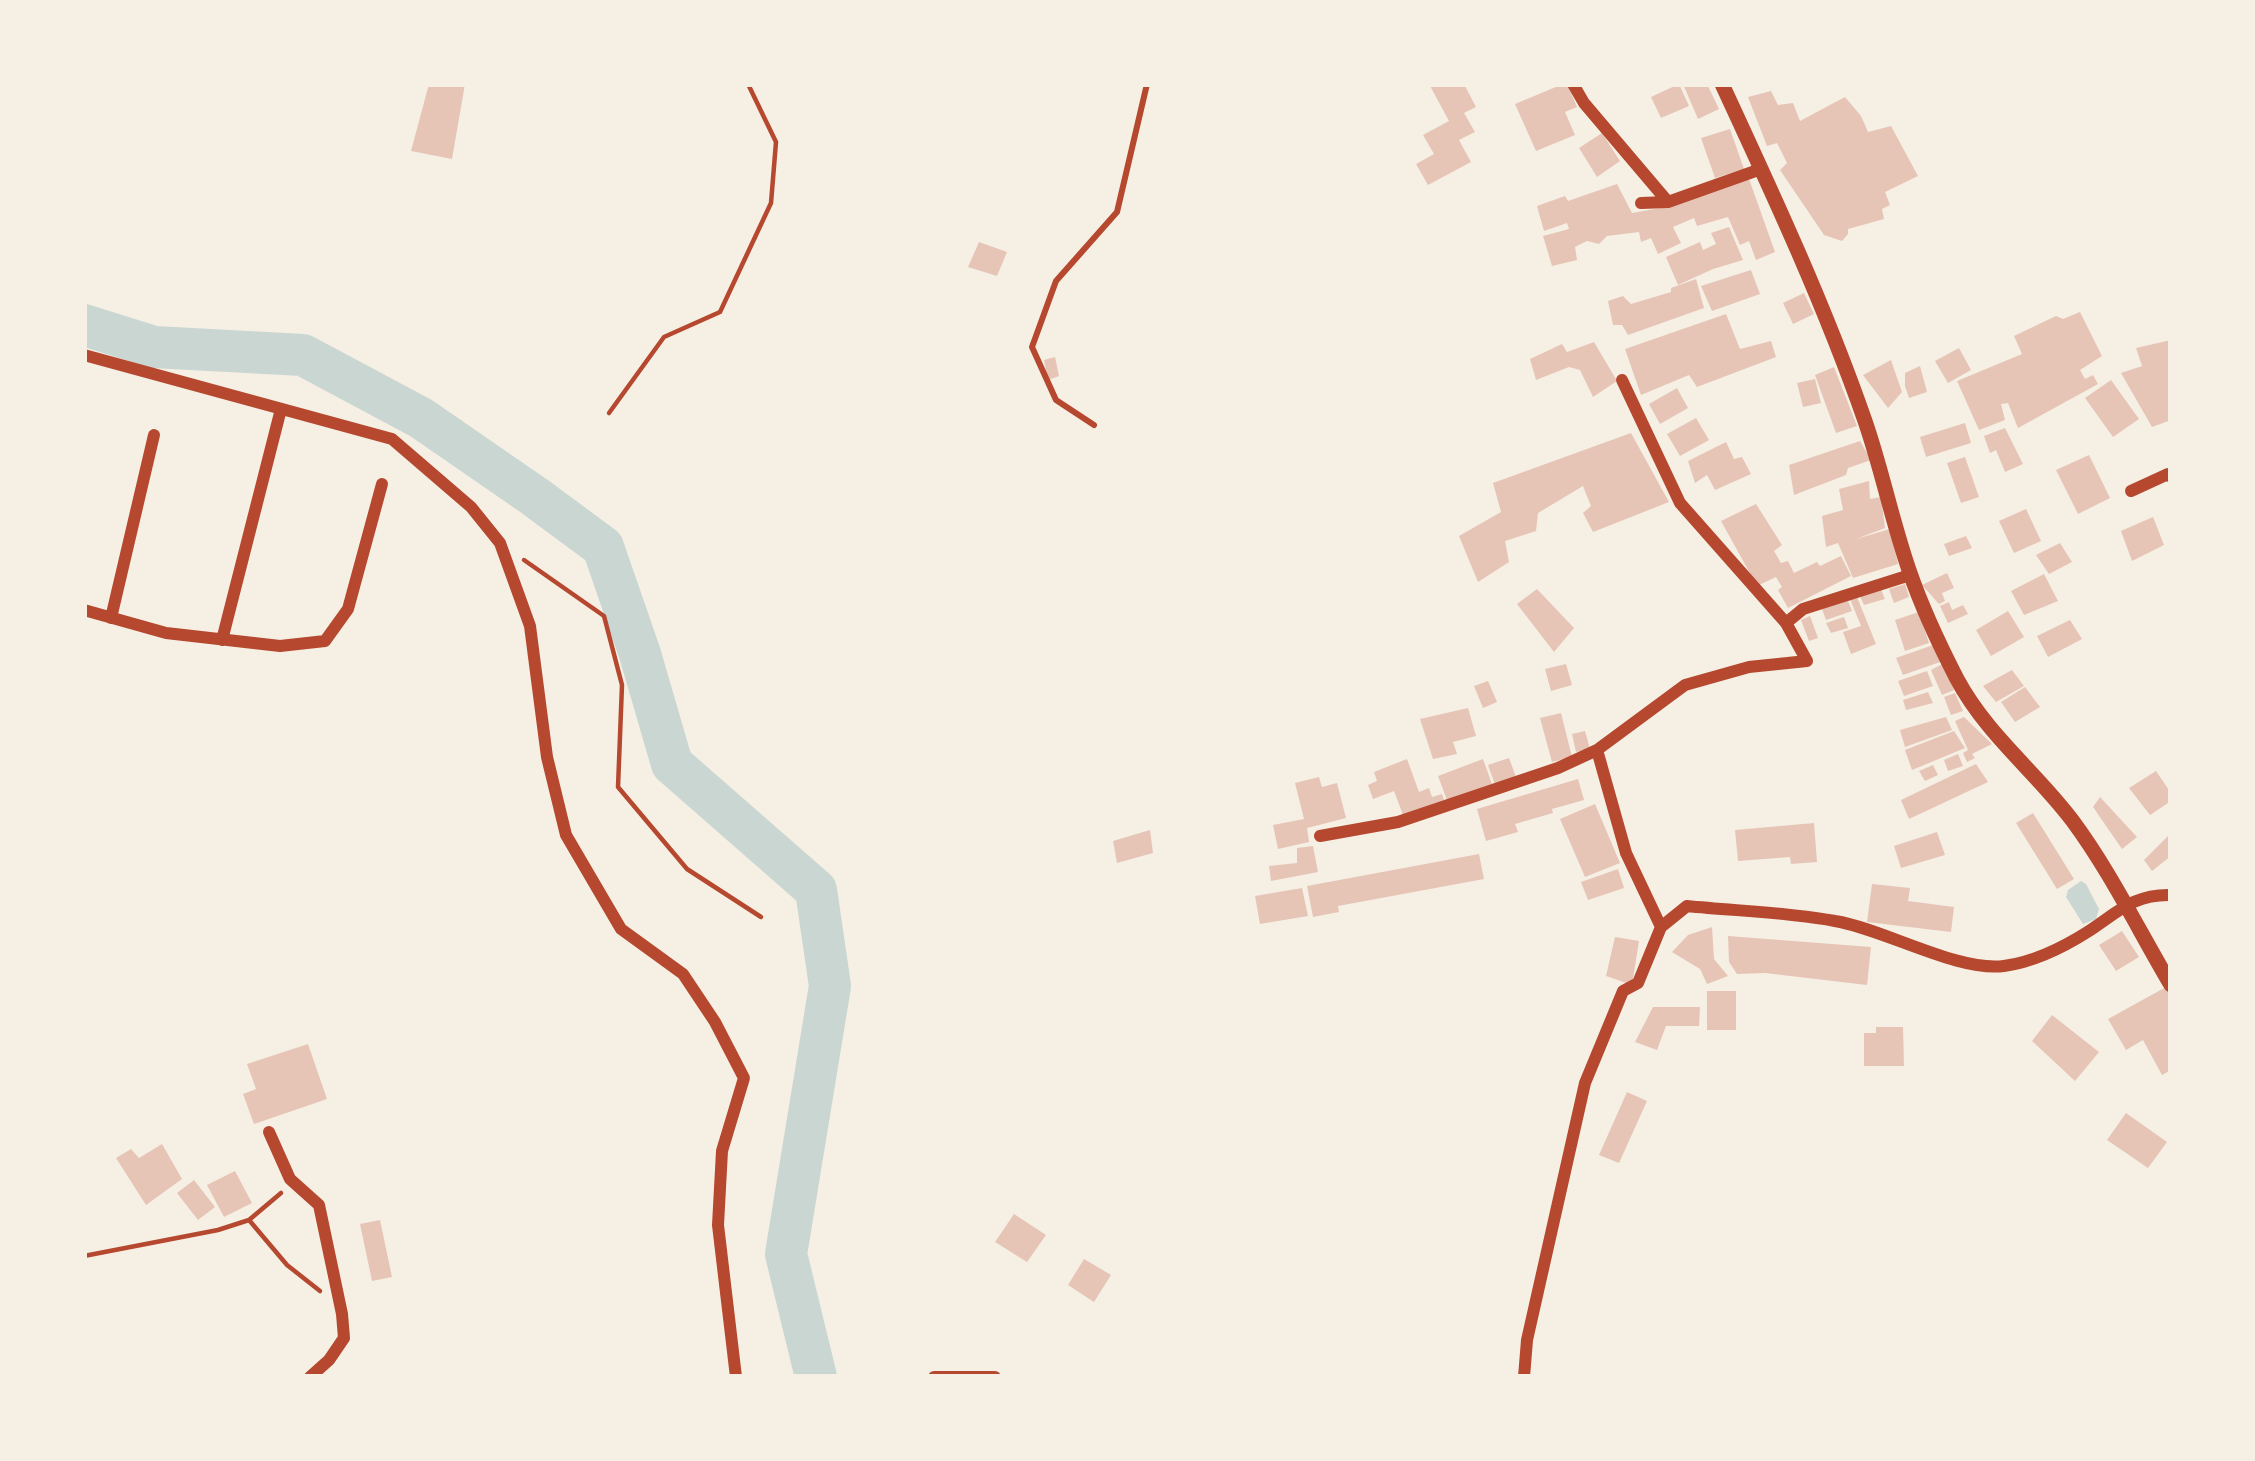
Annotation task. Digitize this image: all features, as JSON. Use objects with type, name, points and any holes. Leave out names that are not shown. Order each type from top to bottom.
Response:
[{"type":"street","points":[[1573,84],[1668,202]]},
{"type":"street","points":[[1722,84],[1817,298],[1866,425],[1910,574],[1939,643],[1972,704],[2075,824],[2171,986]]},
{"type":"street","points":[[1641,203],[1668,202],[1761,169]]},
{"type":"street","points":[[84,355],[392,439],[472,507],[500,543],[530,626],[547,758],[566,835],[621,929],[683,974],[744,1078],[722,1151],[718,1225],[736,1377]]},
{"type":"street","points":[[1320,836],[1398,822],[1558,768],[1598,750],[1685,685],[1749,667],[1807,662],[1786,623],[1681,503],[1622,380]]},
{"type":"street","points":[[222,640],[281,409]]},
{"type":"street","points":[[111,618],[154,435]]},
{"type":"street","points":[[2131,491],[2168,474],[2171,477]]},
{"type":"street","points":[[84,610],[166,633],[222,640],[280,646],[325,640],[348,610],[382,484]]},
{"type":"street","points":[[1786,623],[1803,610],[1910,574]]},
{"type":"street","points":[[1598,750],[1626,853],[1661,928]]},
{"type":"street","points":[[1524,1377],[1527,1340],[1585,1083],[1623,991],[1638,983],[1661,928],[1687,907],[1837,921],[1980,967],[2050,953],[2125,905],[2151,894],[2171,895]]},
{"type":"street","points":[[269,1132],[290,1179],[319,1205],[343,1314],[344,1338],[310,1377]]},
{"type":"street","points":[[934,1377],[995,1377]]},
{"type":"lane","points":[[1094,425],[1056,400],[1032,346],[1056,281],[1118,212],[1147,84]]},
{"type":"path","points":[[609,413],[664,337],[720,312],[771,203],[776,142],[748,84]]},
{"type":"path","points":[[500,543],[604,616],[622,685],[618,787],[687,869],[760,916]]},
{"type":"path","points":[[84,1256],[249,1220],[280,1195],[290,1179]]},
{"type":"path","points":[[249,1220],[287,1265],[343,1314]]},
{"type":"shaded area","points":[[2081,881],[2099,909],[2096,919],[2083,924],[2066,897]]},
{"type":"building","points":[[429,84],[465,84],[452,159],[411,151]]},
{"type":"building","points":[[1429,84],[1464,84],[1476,107],[1464,113],[1475,132],[1459,140],[1471,162],[1428,185],[1416,164],[1434,154],[1423,135],[1449,121]]},
{"type":"building","points":[[1563,84],[1577,107],[1565,112],[1575,135],[1536,151],[1515,104]]},
{"type":"building","points":[[1679,84],[1689,106],[1661,118],[1651,97]]},
{"type":"building","points":[[1683,84],[1707,84],[1719,109],[1698,119]]},
{"type":"building","points":[[1771,91],[1778,105],[1793,103],[1800,121],[1845,97],[1868,132],[1891,126],[1918,176],[1885,192],[1890,205],[1882,209],[1884,219],[1848,229],[1842,241],[1824,235],[1780,170],[1787,163],[1777,143],[1767,146],[1748,97]]},
{"type":"building","points":[[1730,129],[1744,169],[1715,178],[1701,138]]},
{"type":"building","points":[[1602,133],[1620,161],[1597,177],[1579,148]]},
{"type":"building","points":[[1749,179],[1775,252],[1756,260],[1749,241],[1740,245],[1728,217],[1697,226],[1694,218],[1673,227],[1681,243],[1658,254],[1651,238],[1641,242],[1639,232],[1607,236],[1599,244],[1587,241],[1575,247],[1577,260],[1552,266],[1543,236],[1569,229],[1567,223],[1544,231],[1537,206],[1617,184],[1632,213],[1666,207]]},
{"type":"building","points":[[1729,227],[1743,260],[1678,285],[1666,257],[1700,242],[1703,250],[1716,244],[1711,233]]},
{"type":"building","points":[[979,242],[1007,252],[997,276],[968,267]]},
{"type":"building","points":[[1751,270],[1760,294],[1712,311],[1701,286]]},
{"type":"building","points":[[1696,279],[1704,308],[1628,335],[1622,325],[1613,325],[1608,301],[1623,296],[1631,304]]},
{"type":"building","points":[[1804,293],[1814,314],[1793,324],[1783,303]]},
{"type":"building","points":[[2080,312],[2102,356],[2080,370],[2085,379],[2093,375],[2098,384],[2018,428],[2008,403],[2001,404],[2005,420],[1979,430],[1957,381],[2022,354],[2014,336],[2056,316],[2063,319]]},
{"type":"building","points":[[1726,314],[1740,349],[1771,341],[1776,357],[1697,387],[1689,375],[1641,395],[1625,349]]},
{"type":"building","points":[[2171,340],[2171,420],[2152,427],[2121,373],[2142,366],[2136,348]]},
{"type":"building","points":[[1594,342],[1617,381],[1593,397],[1580,370],[1569,367],[1536,380],[1530,359],[1562,344],[1567,352]]},
{"type":"building","points":[[1959,348],[1971,370],[1948,383],[1935,361]]},
{"type":"building","points":[[1055,357],[1059,376],[1048,380],[1044,360]]},
{"type":"building","points":[[1891,360],[1902,392],[1888,408],[1863,375]]},
{"type":"building","points":[[1920,366],[1927,392],[1909,398],[1905,373]]},
{"type":"building","points":[[1834,367],[1857,426],[1836,433],[1815,375]]},
{"type":"building","points":[[1815,379],[1821,403],[1803,407],[1797,383]]},
{"type":"building","points":[[2111,380],[2139,419],[2113,437],[2085,398]]},
{"type":"building","points":[[1677,388],[1688,408],[1660,424],[1649,404]]},
{"type":"building","points":[[1696,418],[1709,440],[1680,456],[1667,434]]},
{"type":"building","points":[[1965,423],[1971,443],[1926,457],[1920,437]]},
{"type":"building","points":[[2005,428],[2023,464],[2005,472],[1984,436]]},
{"type":"building","points":[[1631,433],[1669,502],[1593,532],[1583,513],[1591,506],[1583,486],[1538,513],[1536,531],[1505,541],[1509,562],[1478,582],[1459,536],[1501,512],[1493,483]]},
{"type":"building","points":[[1860,441],[1871,460],[1794,495],[1789,465]]},
{"type":"building","points":[[1726,442],[1734,459],[1742,457],[1751,474],[1715,490],[1707,475],[1695,483],[1688,461]]},
{"type":"building","points":[[2089,455],[2110,498],[2078,514],[2056,470]]},
{"type":"building","points":[[1965,457],[1979,497],[1961,503],[1947,463]]},
{"type":"building","points":[[1869,481],[1870,499],[1881,497],[1885,528],[1856,539],[1890,529],[1898,564],[1853,578],[1838,543],[1826,547],[1822,516],[1843,510],[1839,489]]},
{"type":"building","points":[[1756,504],[1782,545],[1774,551],[1781,563],[1788,561],[1794,573],[1841,556],[1851,576],[1788,608],[1776,577],[1757,586],[1721,521]]},
{"type":"building","points":[[2026,509],[2041,541],[2014,553],[1999,521]]},
{"type":"building","points":[[2153,517],[2164,545],[2132,561],[2121,531]]},
{"type":"building","points":[[1966,536],[1972,548],[1949,556],[1944,544]]},
{"type":"building","points":[[2060,543],[2072,562],[2049,574],[2036,555]]},
{"type":"building","points":[[1947,573],[1954,588],[1942,593],[1945,601],[1939,604],[1922,585]]},
{"type":"building","points":[[2044,574],[2058,601],[2024,615],[2011,591]]},
{"type":"building","points":[[1905,584],[1909,597],[1894,603],[1889,589]]},
{"type":"building","points":[[1880,587],[1885,599],[1864,605],[1859,594]]},
{"type":"building","points":[[1537,589],[1574,628],[1554,652],[1517,604]]},
{"type":"building","points":[[1857,597],[1876,644],[1851,654],[1843,632],[1861,626],[1850,599]]},
{"type":"building","points":[[1848,601],[1852,611],[1826,620],[1822,609]]},
{"type":"building","points":[[1949,602],[1952,610],[1963,605],[1968,614],[1948,623],[1940,606]]},
{"type":"building","points":[[2008,611],[2024,637],[1991,656],[1976,630]]},
{"type":"building","points":[[1919,612],[1929,643],[1905,651],[1895,620]]},
{"type":"building","points":[[1810,616],[1818,638],[1809,641],[1801,620]]},
{"type":"building","points":[[1844,617],[1848,628],[1831,633],[1826,623]]},
{"type":"building","points":[[2070,620],[2082,639],[2048,657],[2037,636]]},
{"type":"building","points":[[1936,644],[1943,661],[1903,675],[1896,658]]},
{"type":"building","points":[[1944,663],[1954,690],[1942,695],[1931,670]]},
{"type":"building","points":[[1566,664],[1572,685],[1551,691],[1545,669]]},
{"type":"building","points":[[2012,670],[2024,686],[1996,702],[1983,686]]},
{"type":"building","points":[[1927,671],[1933,686],[1904,696],[1898,681]]},
{"type":"building","points":[[1488,681],[1497,702],[1483,708],[1474,686]]},
{"type":"building","points":[[2025,687],[2040,707],[2015,722],[2001,702]]},
{"type":"building","points":[[1928,692],[1933,703],[1906,710],[1903,700]]},
{"type":"building","points":[[1955,693],[1963,711],[1951,715],[1944,697]]},
{"type":"building","points":[[1468,708],[1476,736],[1453,742],[1457,754],[1433,759],[1420,719]]},
{"type":"building","points":[[1561,713],[1572,757],[1552,762],[1540,718]]},
{"type":"building","points":[[1946,717],[1952,730],[1905,747],[1900,730]]},
{"type":"building","points":[[1964,717],[1992,744],[1967,762],[1963,753],[1968,750],[1955,721]]},
{"type":"building","points":[[1585,731],[1590,749],[1576,752],[1572,734]]},
{"type":"building","points":[[1954,731],[1965,748],[1912,770],[1905,750]]},
{"type":"building","points":[[1958,754],[1963,766],[1948,771],[1944,760]]},
{"type":"building","points":[[1509,758],[1516,777],[1495,785],[1488,765]]},
{"type":"building","points":[[1407,759],[1419,792],[1429,788],[1432,797],[1442,794],[1444,800],[1403,815],[1394,791],[1373,799],[1368,785],[1377,781],[1374,772]]},
{"type":"building","points":[[1483,759],[1492,784],[1447,800],[1438,776]]},
{"type":"building","points":[[1976,764],[1988,782],[1909,819],[1901,800]]},
{"type":"building","points":[[1933,765],[1938,775],[1925,781],[1919,771]]},
{"type":"building","points":[[2156,771],[2171,801],[2150,815],[2129,788]]},
{"type":"building","points":[[1319,777],[1322,787],[1337,783],[1346,818],[1307,828],[1309,842],[1278,849],[1273,825],[1304,819],[1295,783]]},
{"type":"building","points":[[1578,779],[1584,800],[1515,824],[1518,832],[1486,841],[1477,809]]},
{"type":"building","points":[[2100,797],[2137,837],[2122,849],[2093,807]]},
{"type":"building","points":[[1595,804],[1620,863],[1585,877],[1560,819]]},
{"type":"building","points":[[2033,813],[2074,879],[2057,889],[2016,823]]},
{"type":"building","points":[[1814,823],[1817,862],[1791,864],[1790,857],[1738,861],[1735,830]]},
{"type":"building","points":[[1150,830],[1153,853],[1117,863],[1113,841]]},
{"type":"building","points":[[1937,832],[1945,855],[1901,868],[1894,846]]},
{"type":"building","points":[[2171,833],[2171,856],[2152,871],[2144,860]]},
{"type":"building","points":[[1313,846],[1318,872],[1271,881],[1269,866],[1297,863],[1297,848]]},
{"type":"building","points":[[1479,854],[1484,879],[1338,906],[1339,912],[1313,917],[1307,886]]},
{"type":"building","points":[[1618,869],[1624,888],[1588,900],[1581,882]]},
{"type":"building","points":[[1872,884],[1910,888],[1908,901],[1954,907],[1951,932],[1867,922]]},
{"type":"building","points":[[1302,888],[1308,916],[1260,924],[1255,896]]},
{"type":"building","points":[[1712,927],[1714,959],[1728,976],[1707,984],[1700,969],[1672,952],[1688,935]]},
{"type":"building","points":[[2122,931],[2139,957],[2116,971],[2099,945]]},
{"type":"building","points":[[1728,936],[1871,947],[1867,985],[1737,974],[1729,962]]},
{"type":"building","points":[[1615,937],[1639,941],[1632,985],[1606,976]]},
{"type":"building","points":[[2166,987],[2171,996],[2171,1070],[2162,1075],[2143,1040],[2126,1050],[2108,1019]]},
{"type":"building","points":[[1707,991],[1736,991],[1736,1030],[1707,1030]]},
{"type":"building","points":[[1653,1007],[1700,1007],[1699,1026],[1666,1026],[1657,1050],[1635,1042]]},
{"type":"building","points":[[2052,1015],[2099,1052],[2075,1081],[2032,1041]]},
{"type":"building","points":[[1876,1027],[1903,1027],[1904,1066],[1864,1066],[1864,1033],[1876,1033]]},
{"type":"building","points":[[308,1044],[327,1099],[254,1124],[243,1094],[256,1089],[247,1064]]},
{"type":"building","points":[[1627,1092],[1647,1101],[1619,1163],[1599,1155]]},
{"type":"building","points":[[2126,1113],[2167,1142],[2148,1168],[2107,1140]]},
{"type":"building","points":[[162,1144],[182,1179],[146,1205],[116,1158],[131,1149],[139,1158]]},
{"type":"building","points":[[235,1171],[252,1203],[224,1217],[207,1185]]},
{"type":"building","points":[[194,1180],[215,1207],[198,1220],[177,1193]]},
{"type":"building","points":[[1014,1214],[1046,1235],[1027,1262],[995,1242]]},
{"type":"building","points":[[380,1220],[392,1277],[372,1281],[360,1224]]},
{"type":"building","points":[[1084,1259],[1111,1275],[1094,1302],[1068,1285]]},
{"type":"waterway","points":[[84,325],[154,347],[303,355],[421,418],[603,547],[672,764],[816,890],[830,986],[786,1254],[816,1377]]}]
